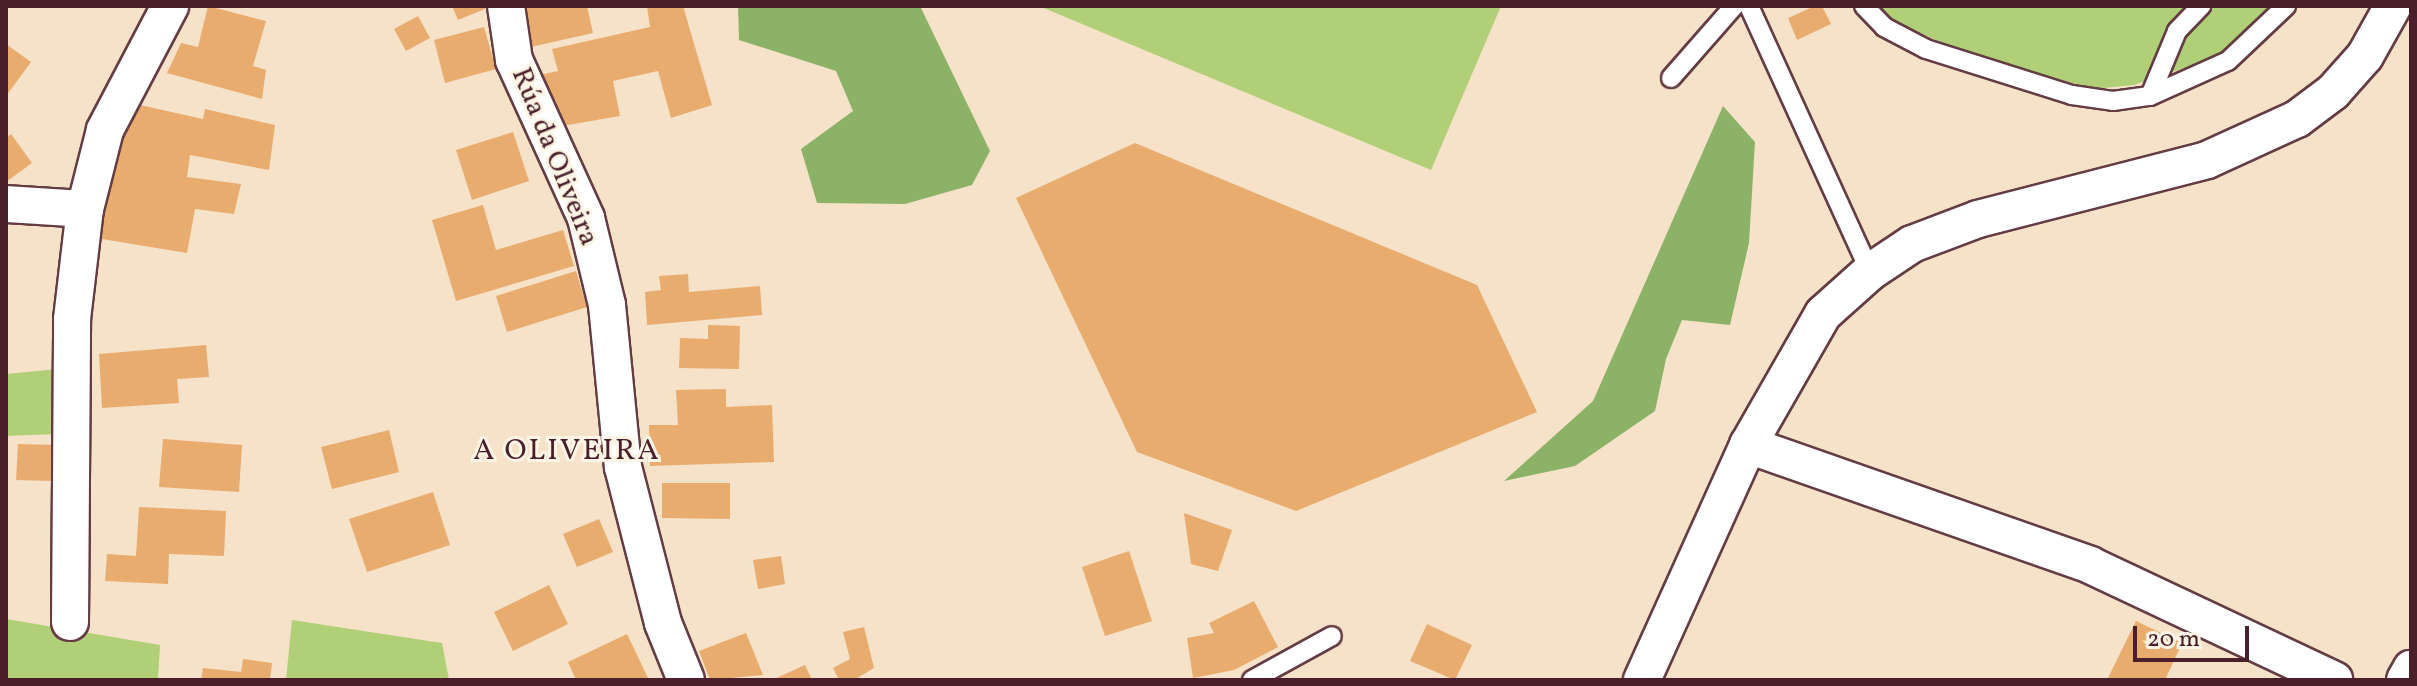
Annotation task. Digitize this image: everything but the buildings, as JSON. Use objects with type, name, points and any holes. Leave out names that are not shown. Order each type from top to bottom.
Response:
[{"type":"street","points":[[70,622],[72,319],[85,209],[105,130],[170,6]]},
{"type":"street","name":"Rúa da Oliveira","points":[[506,6],[514,60],[586,218],[607,305],[623,467],[663,623],[686,680]]},
{"type":"street","points":[[1642,680],[1748,445],[1823,314],[1870,272],[1912,244],[1978,219],[2207,160],[2297,119],[2333,92],[2365,56],[2393,6]]},
{"type":"street","points":[[6,204],[85,209]]},
{"type":"street","points":[[1748,445],[2090,565],[2334,680]]},
{"type":"street","points":[[2405,680],[2411,669]]},
{"type":"lane","points":[[1671,78],[1734,6]]},
{"type":"lane","points":[[1749,6],[1870,272]]},
{"type":"lane","points":[[1864,6],[1884,27],[1962,62],[2072,95],[2113,101],[2150,96],[2228,61],[2286,6]]},
{"type":"lane","points":[[2150,96],[2177,31],[2201,6]]},
{"type":"lane","points":[[1252,680],[1332,636]]},
{"type":"green space","points":[[738,6],[920,6],[990,151],[972,185],[905,204],[817,203],[801,149],[853,111],[836,71],[739,40]]},
{"type":"green space","points":[[1039,6],[1501,6],[1431,170]]},
{"type":"green space","points":[[1879,6],[2275,6],[2251,32],[2214,58],[2134,85],[2093,89],[1957,50],[1889,18]]},
{"type":"green space","points":[[1723,106],[1755,142],[1749,243],[1730,325],[1682,320],[1666,359],[1655,411],[1575,466],[1504,481],[1593,401]]},
{"type":"green space","points":[[58,369],[57,434],[6,436],[6,374]]},
{"type":"green space","points":[[6,619],[160,645],[158,680],[6,680]]},
{"type":"green space","points":[[292,620],[442,643],[449,680],[286,680]]},
{"type":"district","name":"A OLIVEIRA","points":[[567,451]]}]
